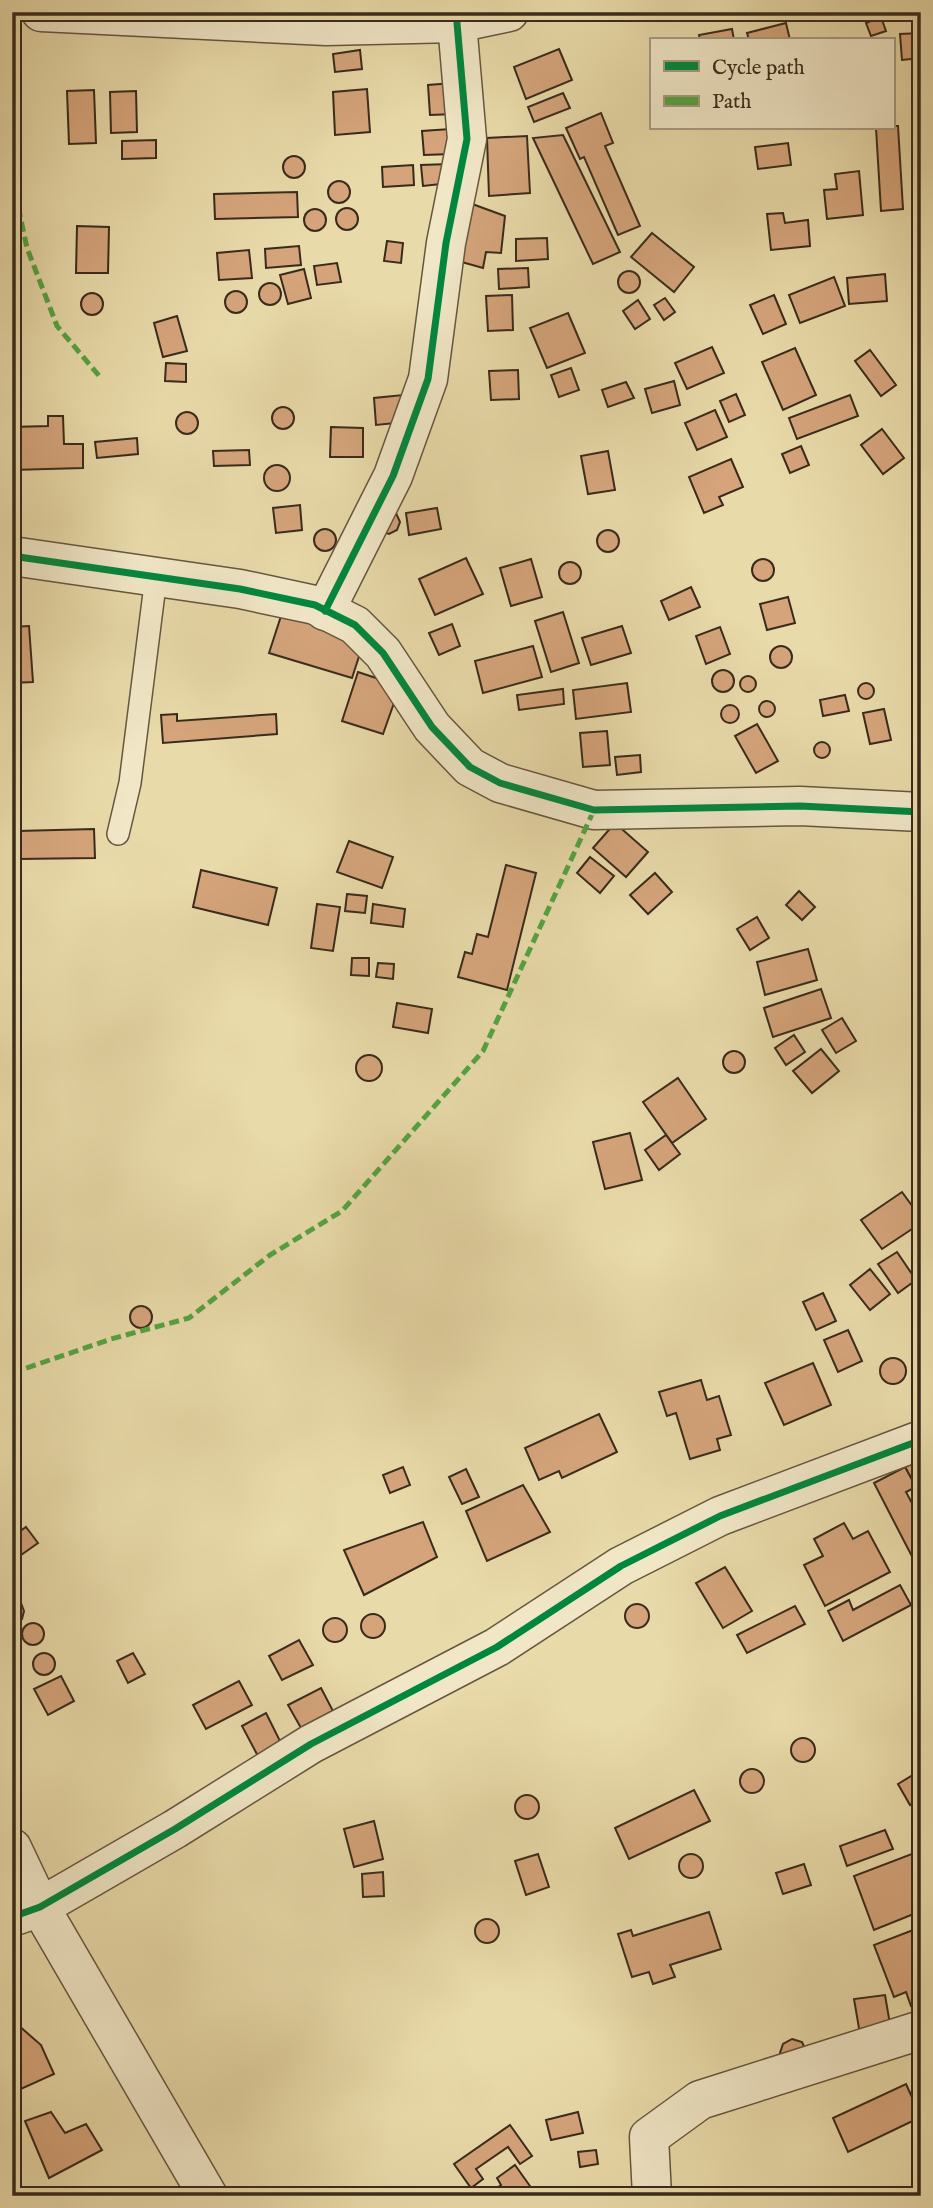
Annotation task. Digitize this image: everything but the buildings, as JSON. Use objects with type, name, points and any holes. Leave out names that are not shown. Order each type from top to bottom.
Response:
[{"type":"street","points":[[41,12],[326,26],[457,23],[509,12]]},
{"type":"street","points":[[325,611],[393,476],[428,379],[446,243],[467,139],[457,23]]},
{"type":"street","points":[[12,556],[240,589],[315,605],[355,625],[383,653],[432,727],[470,767],[500,783],[594,810],[800,806],[921,812]]},
{"type":"street","points":[[26,1912],[175,1829],[311,1744],[497,1647],[621,1566],[720,1516],[921,1440]]},
{"type":"street","points":[[12,1848],[26,1912],[208,2196]]},
{"type":"street","points":[[652,2196],[649,2137],[700,2100],[921,2030]]},
{"type":"lane","points":[[118,834],[130,783],[156,577]]},
{"type":"marked path","points":[[12,178],[27,248],[57,326],[101,378]]},
{"type":"marked path","points":[[12,1373],[111,1339],[189,1318],[270,1255],[342,1211],[483,1051],[594,810]]},
{"type":"cycle path","points":[[325,611],[393,476],[428,379],[446,243],[467,139],[457,23]]},
{"type":"cycle path","points":[[12,556],[240,589],[315,605],[355,625],[383,653],[432,727],[470,767],[500,783],[594,810],[800,806],[921,812]]},
{"type":"cycle path","points":[[12,1917],[40,1907],[175,1829],[311,1744],[497,1647],[621,1566],[720,1516],[921,1440]]}]
